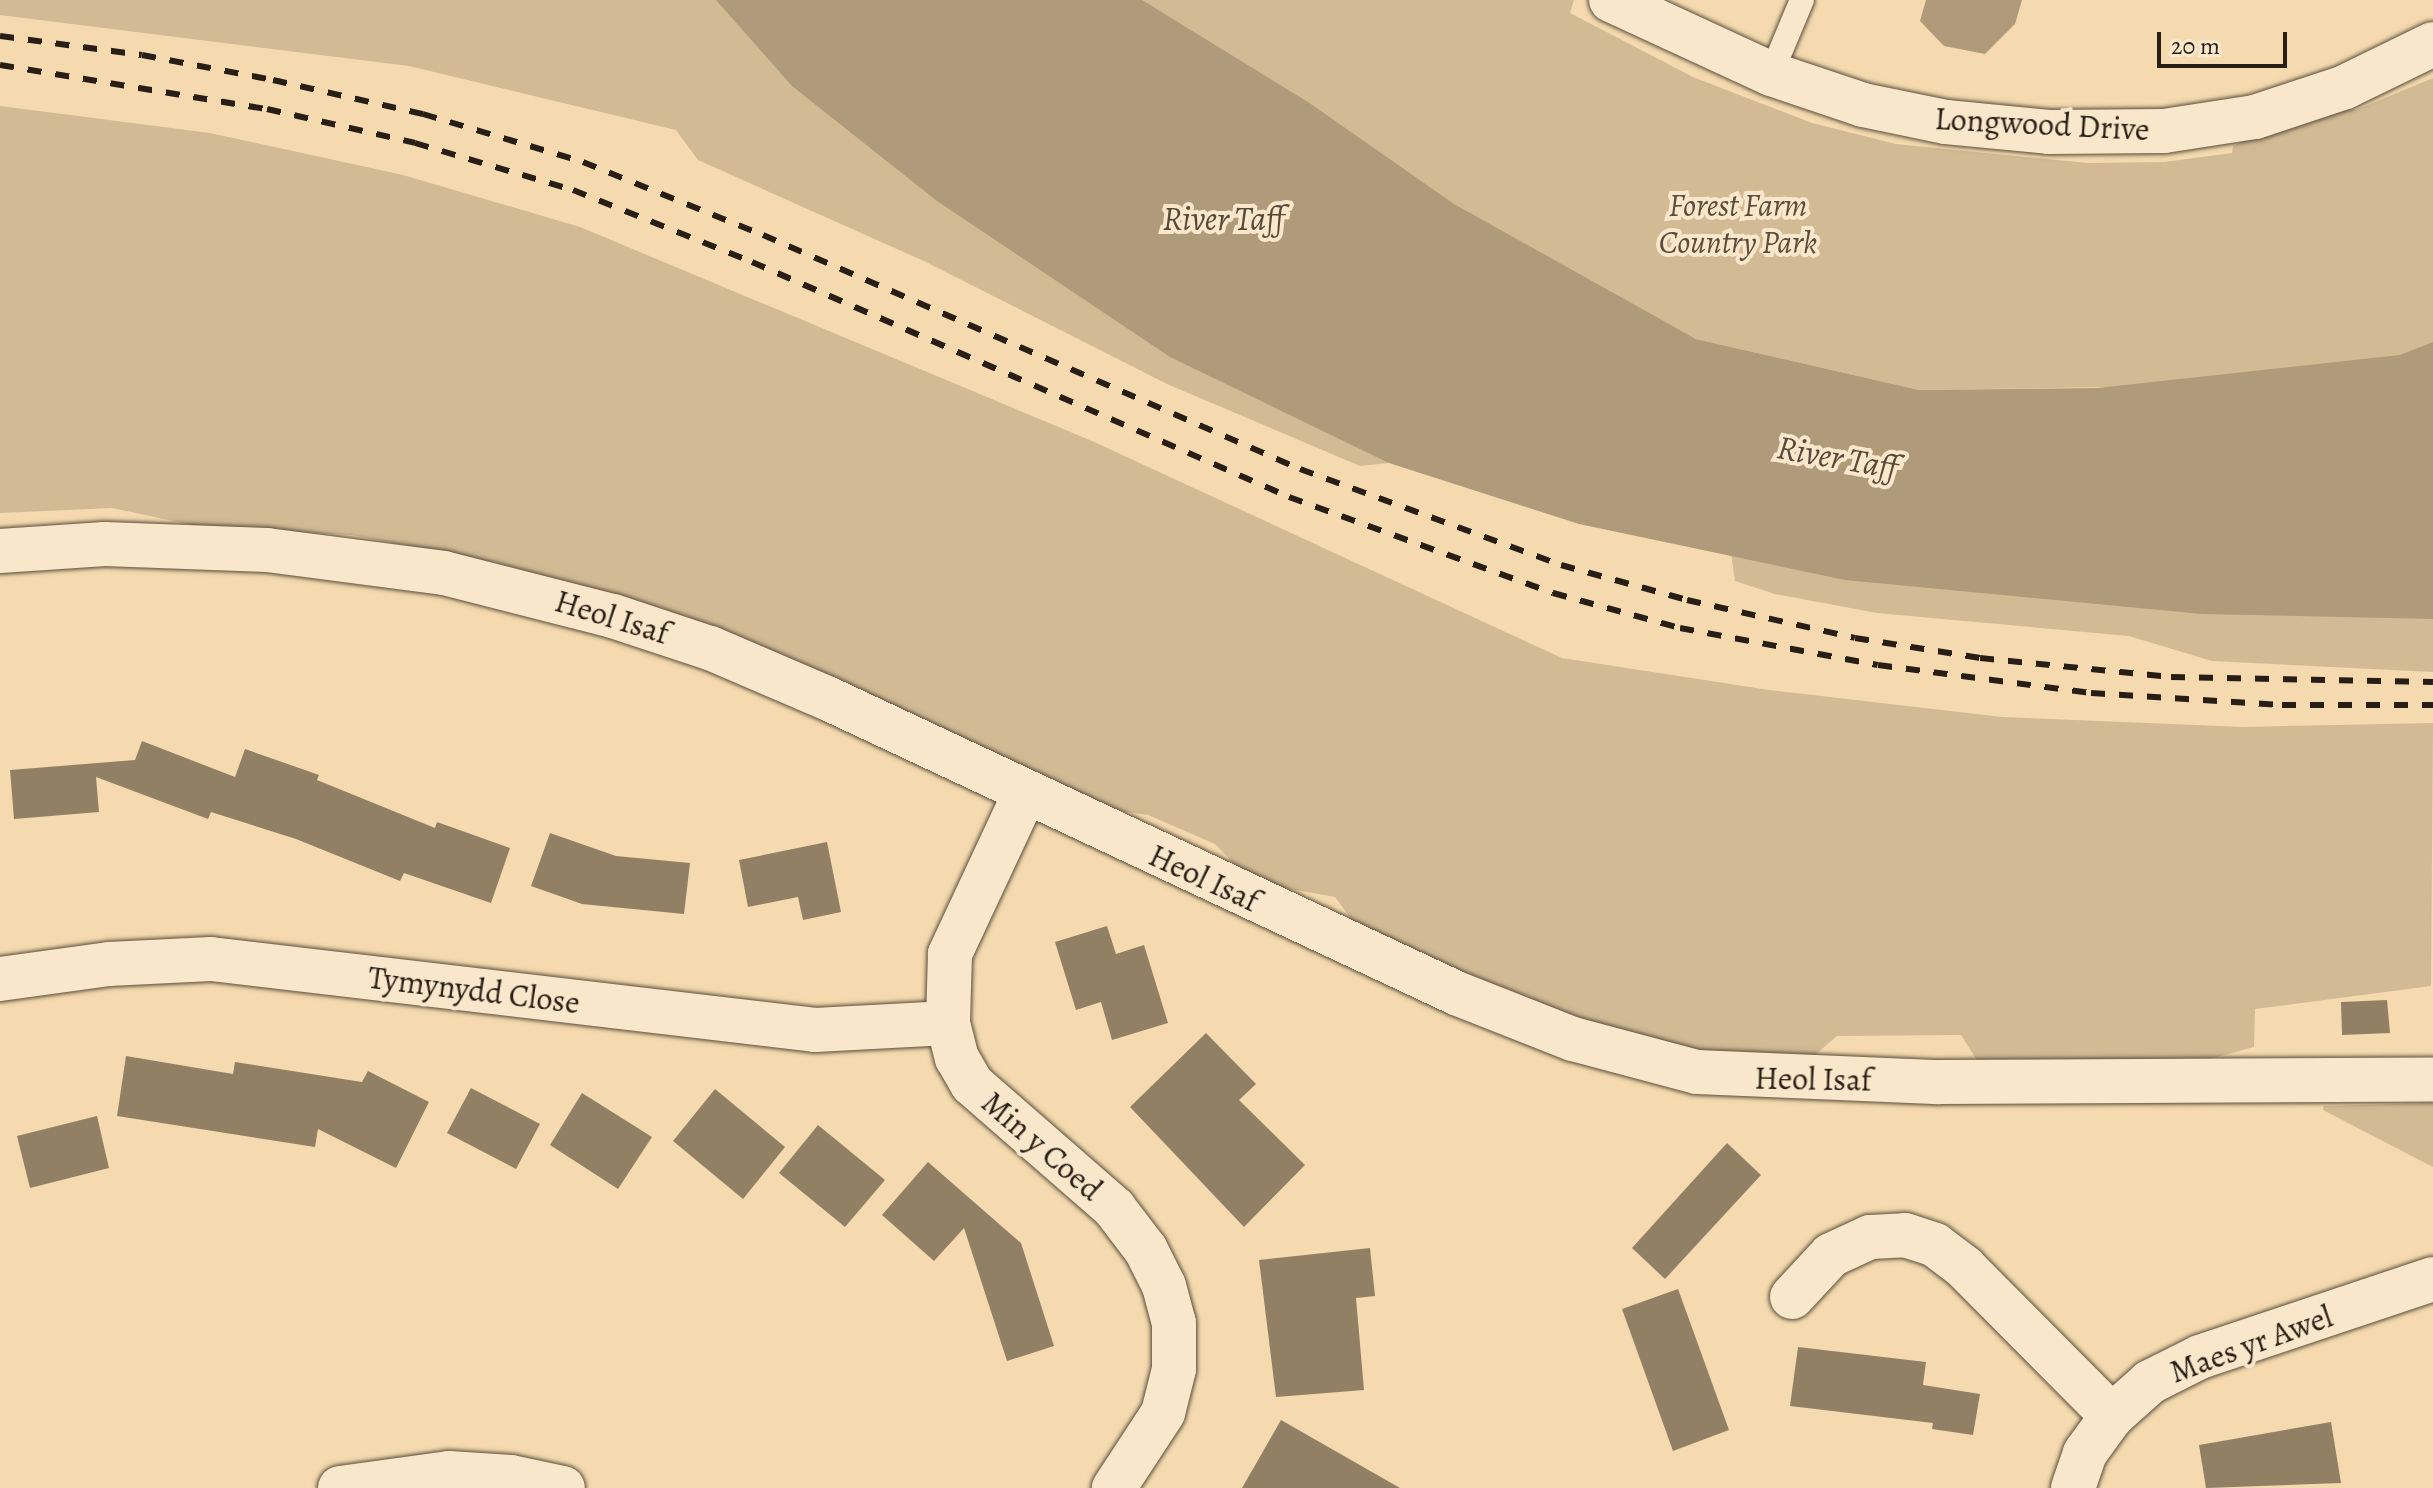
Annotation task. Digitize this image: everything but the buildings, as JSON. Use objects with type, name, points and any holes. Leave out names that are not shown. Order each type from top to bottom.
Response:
[{"type":"street","name":"Longwood Drive","points":[[1611,0],[1771,74],[1910,116],[1988,127],[2118,134],[2255,117],[2345,87],[2433,44]]},
{"type":"street","name":"Heol Isaf","points":[[0,551],[105,544],[267,550],[360,560],[521,589],[710,648],[1519,1020],[1637,1059],[1697,1072],[1940,1082],[2433,1079]]},
{"type":"street","name":"Min y Coed","points":[[1025,793],[950,954],[948,1023],[957,1058],[972,1084],[1114,1208],[1146,1250],[1164,1286],[1174,1323],[1174,1369],[1163,1413],[1114,1488]]},
{"type":"street","name":"Tymynydd Close","points":[[0,979],[109,964],[211,959],[815,1030],[948,1023]]},
{"type":"street","points":[[1792,1297],[1831,1255],[1870,1237],[1905,1235],[1935,1245],[1965,1268],[2112,1416]]},
{"type":"street","name":"Maes yr Awel","points":[[2073,1488],[2085,1453],[2112,1416],[2150,1382],[2200,1357],[2433,1279]]},
{"type":"street","points":[[340,1488],[449,1473],[511,1477],[563,1488]]},
{"type":"lane","points":[[1771,74],[1802,0]]},
{"type":"green space","points":[[0,0],[769,0],[1373,432],[1389,463],[1360,466],[1167,384],[926,262],[698,160],[676,130],[409,66],[0,15]]},
{"type":"green space","name":"Forest Farm Country Park","points":[[1072,0],[1574,0],[1570,13],[1693,77],[1812,123],[1896,144],[2088,163],[2164,162],[2232,153],[2233,146],[2250,138],[2332,109],[2356,110],[2433,78],[2433,411],[2112,387],[1919,390],[1696,339]]},
{"type":"green space","points":[[0,106],[210,133],[403,175],[580,227],[1092,441],[1562,658],[1769,690],[2002,717],[2244,727],[2433,723],[2431,986],[2255,1009],[2254,1047],[2202,1061],[1982,1068],[1961,1035],[1837,1036],[1801,1067],[1623,1043],[1364,936],[1335,897],[1252,882],[1215,844],[1148,815],[1091,807],[459,555],[351,535],[202,527],[112,508],[0,513]]},
{"type":"green space","points":[[1729,539],[2433,596],[2433,672],[2212,661],[2129,636],[1877,613],[1775,594],[1735,581]]},
{"type":"green space","points":[[2433,1103],[2433,1167],[2323,1110],[2324,1106]]},
{"type":"water","name":"River Taff","points":[[716,0],[1142,0],[1308,102],[1454,204],[1696,339],[1919,390],[2097,388],[2400,355],[2433,342],[2433,619],[2202,614],[1845,580],[1579,524],[1389,463],[1170,357],[937,201],[792,86]]},
{"type":"water","points":[[1926,0],[2022,0],[2015,24],[1985,54],[1944,46],[1920,21]]},
{"type":"railway","points":[[0,36],[142,55],[273,80],[423,114],[583,162],[763,235],[1300,469],[1561,565],[1687,600],[1855,638],[1980,658],[2171,677],[2433,682]]},
{"type":"railway","points":[[0,65],[267,109],[415,143],[573,190],[752,262],[1289,497],[1553,593],[1680,628],[1878,665],[2091,693],[2282,705],[2433,705]]}]
